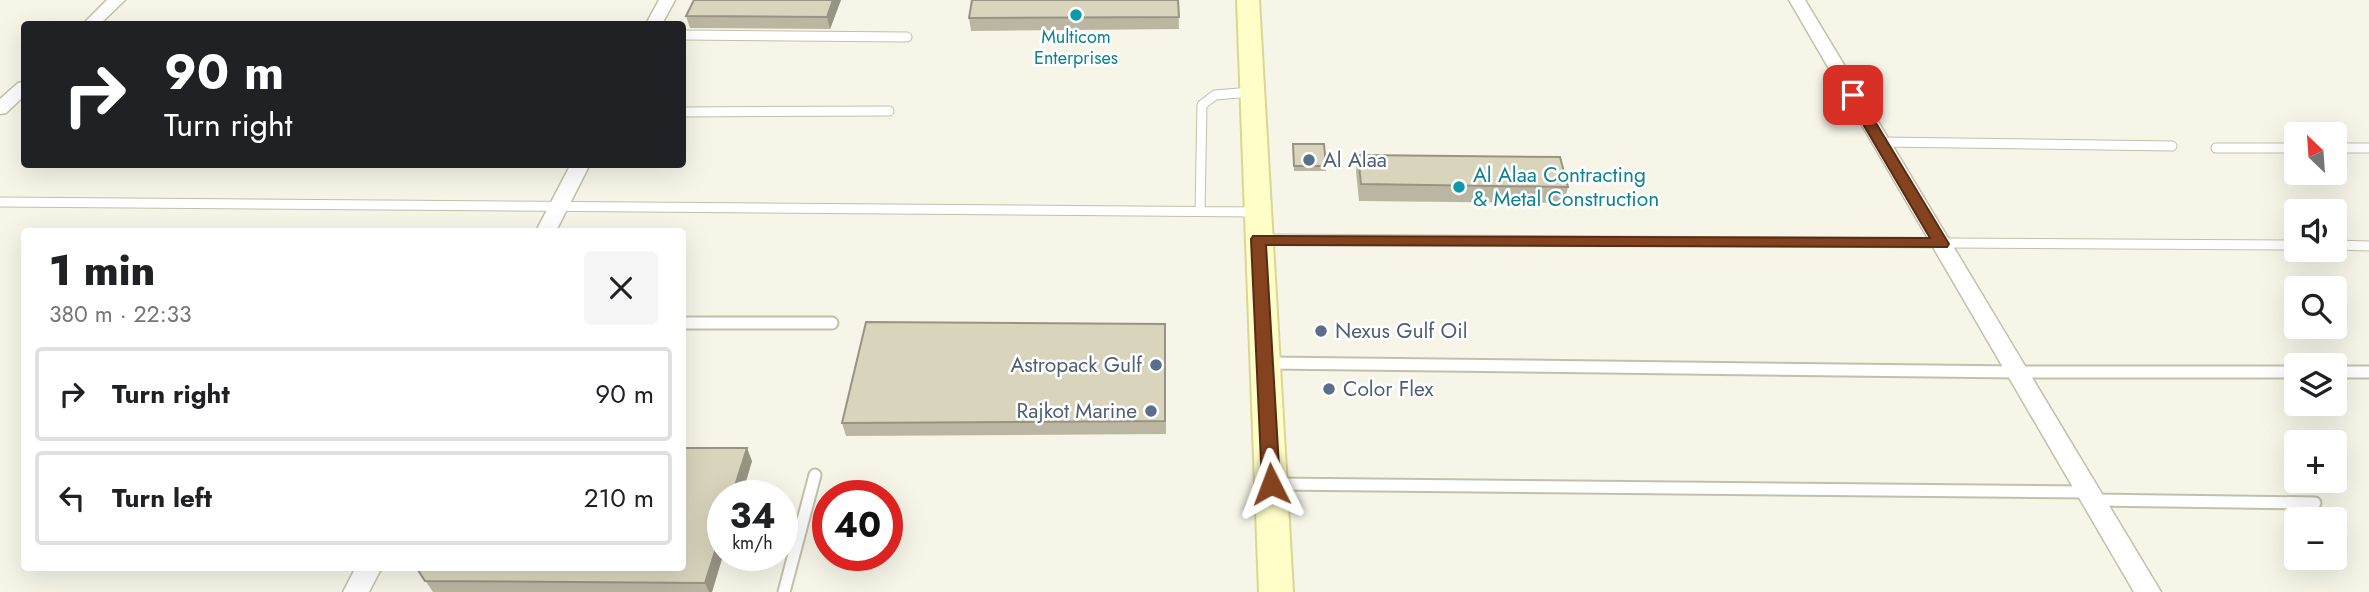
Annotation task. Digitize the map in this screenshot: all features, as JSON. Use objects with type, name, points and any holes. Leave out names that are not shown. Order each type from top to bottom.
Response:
[{"type":"street","points":[[94,21],[117,0]]},
{"type":"street","points":[[656,21],[667,0]]},
{"type":"street","points":[[1248,0],[1276,592]]},
{"type":"street","points":[[1797,0],[2148,592]]},
{"type":"street","points":[[0,109],[21,89]]},
{"type":"street","points":[[548,228],[579,168]]},
{"type":"street","points":[[356,592],[367,571]]},
{"type":"lane","points":[[686,35],[907,37]]},
{"type":"lane","points":[[1200,211],[1202,105],[1215,95],[1252,92]]},
{"type":"lane","points":[[686,111],[889,111]]},
{"type":"lane","points":[[1881,142],[2172,146]]},
{"type":"lane","points":[[2216,148],[2284,148]]},
{"type":"lane","points":[[2347,148],[2369,148]]},
{"type":"lane","points":[[0,202],[1200,211],[1258,226],[1941,244],[2284,245]]},
{"type":"lane","points":[[2347,245],[2369,246]]},
{"type":"lane","points":[[686,323],[832,323]]},
{"type":"lane","points":[[1265,363],[2017,372],[2284,372]]},
{"type":"lane","points":[[2347,372],[2369,372]]},
{"type":"lane","points":[[784,592],[815,475]]},
{"type":"lane","points":[[1271,484],[2091,496],[2315,503]]},
{"type":"building","points":[[694,0],[833,0],[827,17],[686,16]]},
{"type":"building","points":[[972,0],[1178,0],[1179,17],[969,18]]},
{"type":"building","name":"Al Alaa","points":[[1293,144],[1324,144],[1326,166],[1294,166]]},
{"type":"building","points":[[1358,155],[1560,157],[1568,187],[1361,184]]},
{"type":"building","points":[[866,322],[1165,324],[1165,421],[842,423]]},
{"type":"building","points":[[686,448],[747,448],[737,480],[707,480],[709,571],[705,583],[425,581],[419,571],[686,571]]},
{"type":"place","name":"Multicom Enterprises","points":[[1076,15]]},
{"type":"place","name":"Al Alaa","points":[[1309,160]]},
{"type":"place","name":"Al Alaa Contracting & Metal Construction","points":[[1459,187]]},
{"type":"place","name":"Nexus Gulf Oil","points":[[1321,331]]},
{"type":"place","name":"Astropack Gulf","points":[[1156,365]]},
{"type":"place","name":"Color Flex","points":[[1329,389]]},
{"type":"place","name":"Rajkot Marine","points":[[1151,411]]},
{"type":"route","points":[[1271,484],[1258,239],[1941,244],[1853,95]]}]
